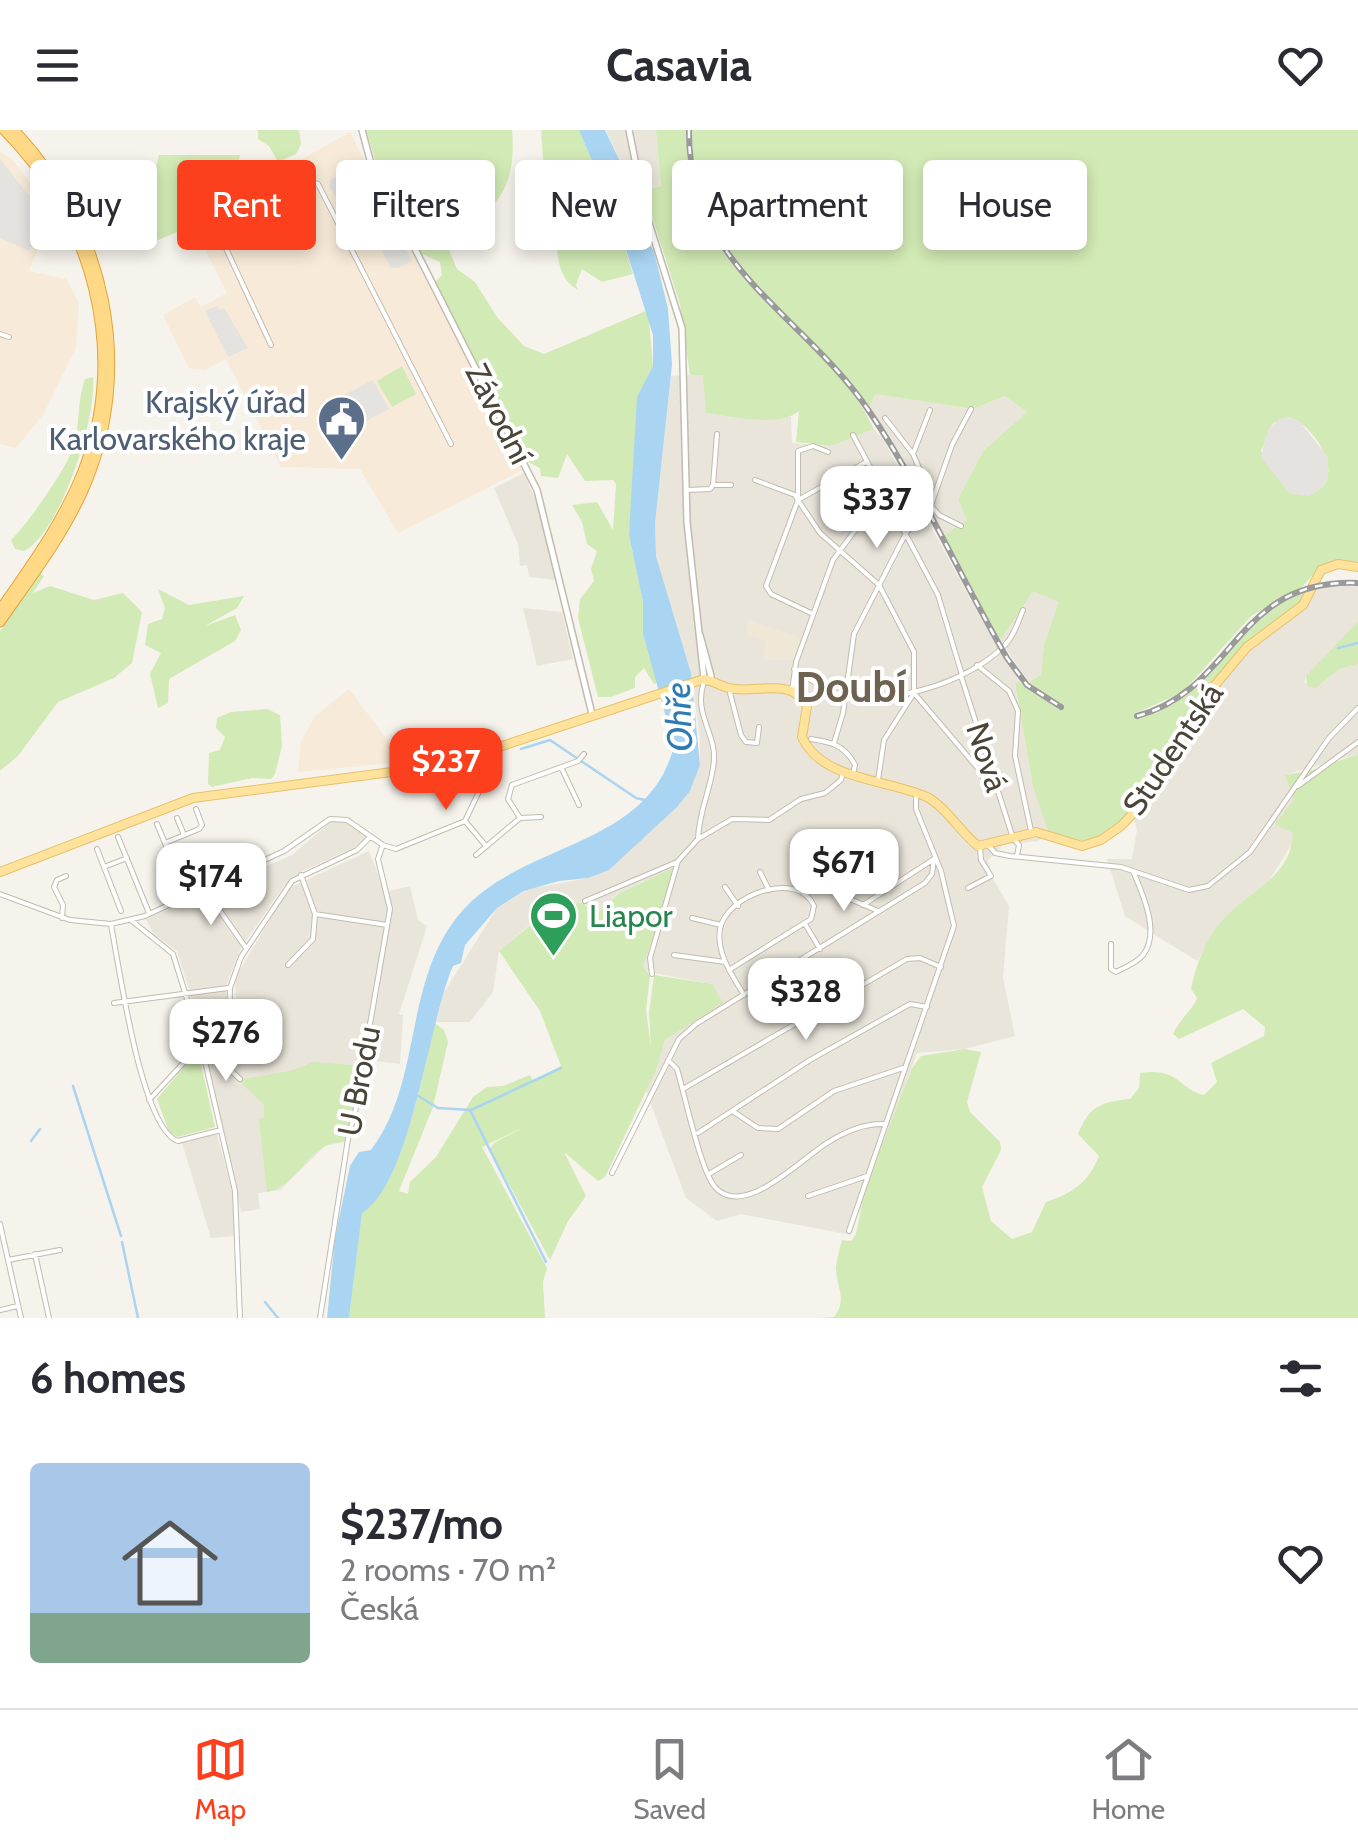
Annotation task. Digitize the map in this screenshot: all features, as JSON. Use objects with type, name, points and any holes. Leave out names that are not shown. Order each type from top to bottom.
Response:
[{"type":"highway","points":[[4,130],[31,160]]},
{"type":"highway","points":[[14,130],[36,160]]},
{"type":"highway","points":[[0,610],[40,559],[84,469],[96,427],[103,355],[90,272],[83,250]]},
{"type":"highway","points":[[0,622],[28,575]]},
{"type":"main road","name":"Studentská","points":[[985,847],[1031,833],[1082,846],[1102,840],[1121,826],[1147,799],[1193,712],[1240,654],[1303,606],[1321,570],[1338,564],[1358,567]]},
{"type":"main road","points":[[0,872],[193,798],[411,772],[706,681],[730,691],[791,691],[808,706],[802,730],[806,744],[848,773],[878,780],[938,805],[985,847]]},
{"type":"street","name":"Závodní","points":[[362,130],[370,160],[537,490],[594,716]]},
{"type":"street","points":[[630,130],[645,210],[676,304],[684,370],[686,490],[706,681],[702,715],[714,759],[698,812],[698,839]]},
{"type":"street","points":[[316,184],[450,444]]},
{"type":"street","points":[[227,250],[271,344]]},
{"type":"street","points":[[0,334],[9,337]]},
{"type":"street","points":[[834,743],[843,714],[854,634],[906,533],[932,503],[952,445],[971,409]]},
{"type":"street","points":[[913,454],[930,410]]},
{"type":"street","points":[[885,418],[913,454],[939,515],[960,526]]},
{"type":"street","points":[[686,490],[710,489],[713,485],[717,434]]},
{"type":"street","name":"Nová","points":[[853,435],[938,595],[1013,838],[1019,845],[1018,856]]},
{"type":"street","points":[[813,614],[771,594],[766,586],[798,500],[798,451],[814,446],[828,452]]},
{"type":"street","points":[[798,500],[867,461]]},
{"type":"street","points":[[755,480],[794,495],[820,534],[879,585],[914,652],[914,694],[884,740],[878,780]]},
{"type":"street","points":[[713,485],[731,486]]},
{"type":"street","points":[[791,691],[794,669],[838,551],[884,492]]},
{"type":"street","points":[[794,669],[828,690],[914,694],[962,675],[1007,644],[1022,610]]},
{"type":"street","points":[[978,665],[1008,691],[1018,711],[1015,756],[1031,833]]},
{"type":"street","points":[[730,691],[746,742],[757,742],[759,727]]},
{"type":"street","points":[[914,694],[981,772],[988,794]]},
{"type":"street","points":[[968,888],[991,876],[981,860],[985,847],[995,853],[1133,870],[1189,890],[1208,886],[1250,852],[1329,738],[1358,708]]},
{"type":"street","points":[[584,901],[678,861],[698,839],[732,819],[769,820],[802,799],[835,786],[848,773],[851,758],[834,743],[810,739]]},
{"type":"street","points":[[1296,786],[1358,742]]},
{"type":"street","points":[[0,894],[62,918],[111,924],[147,914],[284,851],[330,819],[347,820],[383,846],[404,848],[464,821],[493,762],[493,749]]},
{"type":"street","points":[[520,818],[508,800],[512,785],[581,758]]},
{"type":"street","points":[[561,767],[580,805]]},
{"type":"street","points":[[849,1230],[954,926],[950,896],[916,810],[916,794]]},
{"type":"street","points":[[164,842],[202,825],[196,809]]},
{"type":"street","points":[[476,855],[520,818],[541,817]]},
{"type":"street","points":[[177,818],[184,835]]},
{"type":"street","points":[[464,821],[486,846]]},
{"type":"street","points":[[157,824],[187,896]]},
{"type":"street","points":[[118,837],[147,914],[144,926],[150,936]]},
{"type":"street","points":[[240,1079],[228,1068],[234,969],[278,898],[301,875],[358,850],[370,837]]},
{"type":"street","name":"U Brodu","points":[[320,1318],[348,1139],[370,1057],[370,1024],[390,899],[378,859],[383,846]]},
{"type":"street","points":[[97,849],[121,911]]},
{"type":"street","points":[[104,867],[127,858]]},
{"type":"street","points":[[863,904],[934,858]]},
{"type":"street","points":[[612,1173],[673,1046],[696,1024],[929,880],[934,858]]},
{"type":"street","points":[[652,974],[650,958],[678,861]]},
{"type":"street","points":[[1111,944],[1112,969],[1116,972],[1147,950],[1146,903],[1133,870]]},
{"type":"street","points":[[760,872],[769,890]]},
{"type":"street","points":[[288,964],[311,944],[315,914],[301,875]]},
{"type":"street","points":[[62,918],[63,905],[54,887],[57,880],[66,876]]},
{"type":"street","points":[[843,886],[850,899],[879,912]]},
{"type":"street","points":[[725,887],[738,906]]},
{"type":"street","points":[[729,970],[811,919],[814,906],[804,891],[790,887],[769,890],[738,906],[721,925],[724,962],[744,995]]},
{"type":"street","points":[[204,888],[246,948]]},
{"type":"street","points":[[105,896],[114,892]]},
{"type":"street","points":[[315,914],[387,925]]},
{"type":"street","points":[[692,918],[721,925]]},
{"type":"street","points":[[132,920],[172,954],[201,1044],[239,1218],[240,1318]]},
{"type":"street","points":[[111,924],[150,1100],[171,1139],[178,1141],[220,1130]]},
{"type":"street","points":[[805,924],[820,949]]},
{"type":"street","points":[[674,955],[724,962]]},
{"type":"street","points":[[683,1089],[906,959],[920,958],[942,967]]},
{"type":"street","points":[[114,1004],[230,988]]},
{"type":"street","points":[[696,1134],[798,1068],[910,1004],[927,1007]]},
{"type":"street","points":[[150,1100],[201,1044],[229,1036]]},
{"type":"street","points":[[666,1059],[677,1069],[708,1174],[722,1193],[735,1197],[750,1195],[842,1134],[885,1124]]},
{"type":"street","points":[[734,1112],[758,1128],[778,1129],[834,1091],[905,1068]]},
{"type":"street","points":[[708,1174],[740,1156]]},
{"type":"street","points":[[808,1196],[867,1176]]},
{"type":"street","points":[[0,1224],[21,1318]]},
{"type":"street","points":[[8,1260],[60,1250]]},
{"type":"street","points":[[34,1254],[49,1318]]},
{"type":"street","points":[[0,1310],[18,1306]]},
{"type":"shaded area","points":[[606,130],[656,130],[661,186],[652,188],[652,160],[620,160]]},
{"type":"shaded area","points":[[350,132],[364,160],[336,160],[336,250],[410,250],[523,470],[398,533],[360,469],[281,467],[226,359],[205,370],[189,368],[163,315],[195,297],[201,307],[227,293],[205,250],[316,250],[316,160],[300,160]]},
{"type":"shaded area","points":[[0,151],[12,159],[30,183],[30,250],[38,250],[29,271],[66,279],[79,303],[76,348],[43,415],[16,448],[0,444]]},
{"type":"shaded area","points":[[0,159],[30,197],[30,249],[0,238]]},
{"type":"shaded area","points":[[336,177],[336,197],[329,186]]},
{"type":"shaded area","points":[[382,250],[406,250],[412,261],[391,268]]},
{"type":"shaded area","points":[[217,306],[219,310],[224,308],[248,348],[228,357],[205,311]]},
{"type":"shaded area","points":[[703,374],[749,418],[791,417],[792,443],[831,446],[874,429],[883,439],[1020,682],[1015,684],[1033,787],[1050,831],[1038,841],[1003,845],[988,860],[992,877],[1009,906],[1003,978],[1015,1036],[965,1049],[917,1053],[851,1235],[741,1214],[717,1221],[686,1198],[646,1091],[665,1040],[694,1021],[712,984],[648,972],[643,966],[675,875],[644,881],[620,893],[594,916],[583,901],[539,917],[499,951],[493,992],[470,1022],[436,1022],[443,994],[497,908],[529,889],[588,878],[622,857],[690,791],[700,765],[700,738],[691,673],[656,556],[655,524],[671,376]]},
{"type":"shaded area","points":[[373,380],[389,409],[357,426],[342,396]]},
{"type":"shaded area","points":[[875,394],[973,409],[1006,396],[1027,412],[983,451],[958,499],[968,520],[943,536],[870,407]]},
{"type":"shaded area","points":[[1281,418],[1299,421],[1328,457],[1328,478],[1321,489],[1309,496],[1289,493],[1261,457],[1268,429]]},
{"type":"shaded area","points":[[524,473],[539,508],[556,580],[529,577],[527,565],[520,566],[518,544],[494,488]]},
{"type":"shaded area","points":[[1330,586],[1358,586],[1358,621],[1306,676],[1304,683],[1320,685],[1339,669],[1358,664],[1358,754],[1285,775],[1294,800],[1286,828],[1293,833],[1293,842],[1264,889],[1221,922],[1197,961],[1125,916],[1107,859],[1132,859],[1137,830],[1132,812],[1190,710],[1208,687],[1252,637],[1299,604],[1304,592]]},
{"type":"shaded area","points":[[1033,590],[1060,602],[1044,645],[1041,675],[1029,682],[998,637],[1002,638]]},
{"type":"shaded area","points":[[523,608],[562,612],[573,659],[537,666]]},
{"type":"shaded area","points":[[748,620],[801,638],[794,660],[764,660],[765,641],[747,634]]},
{"type":"shaded area","points":[[349,689],[404,762],[298,772],[301,741],[315,716]]},
{"type":"shaded area","points":[[332,821],[350,824],[366,836],[364,843],[301,872],[284,886],[241,948],[226,986],[190,993],[177,951],[154,935],[146,919],[292,855]]},
{"type":"shaded area","points":[[369,851],[385,892],[410,886],[418,920],[427,926],[399,1014],[403,1015],[400,1064],[367,1060],[344,1142],[325,1146],[280,1190],[258,1193],[260,1209],[241,1212],[204,1049],[226,1039],[226,1072],[230,1073],[237,1033],[235,978],[289,888]]},
{"type":"shaded area","points":[[226,989],[226,1033],[204,1040],[191,996]]},
{"type":"shaded area","points":[[217,1134],[235,1202],[235,1236],[211,1238],[182,1143]]},
{"type":"green space","points":[[258,130],[299,130],[301,144],[296,154],[277,160],[269,146],[258,139]]},
{"type":"green space","points":[[366,130],[512,130],[511,167],[504,190],[495,202],[495,160],[375,160]]},
{"type":"green space","points":[[541,130],[579,130],[592,160],[543,160]]},
{"type":"green space","points":[[656,130],[686,130],[689,160],[672,160],[672,250],[722,250],[850,389],[874,429],[831,446],[796,442],[799,411],[767,420],[706,413],[703,375],[690,375],[680,304],[652,216],[652,188],[661,186]]},
{"type":"green space","points":[[692,130],[1358,130],[1358,563],[1338,560],[1319,568],[1302,587],[1251,616],[1183,692],[1136,713],[1138,719],[1186,695],[1259,622],[1279,605],[1304,592],[1299,604],[1237,652],[1197,700],[1133,811],[1100,836],[1085,841],[1049,833],[1033,787],[1015,683],[1020,682],[1059,710],[1062,705],[1029,682],[1041,675],[1044,645],[1059,602],[1033,591],[1002,638],[998,637],[943,536],[967,520],[958,499],[983,451],[1027,412],[1005,396],[973,409],[875,394],[870,407],[730,250],[903,250],[903,160],[695,160]],"holes":[[[1290,417],[1315,437],[1328,464],[1328,477],[1322,487],[1309,493],[1289,493],[1261,451],[1273,423]]]},
{"type":"green space","points":[[159,155],[240,155],[239,160],[177,160],[177,232],[157,240]]},
{"type":"green space","points":[[418,250],[449,250],[457,269],[475,282],[497,317],[524,346],[544,354],[648,310],[653,366],[644,385],[629,535],[643,602],[643,634],[657,683],[644,668],[635,677],[635,688],[611,697],[598,697],[578,618],[580,599],[594,581],[591,569],[597,551],[587,544],[582,522],[572,505],[597,502],[613,530],[616,484],[613,480],[585,481],[567,454],[558,478],[541,476],[540,468],[526,461],[435,282],[442,275],[440,262]]},
{"type":"green space","points":[[557,250],[626,250],[633,274],[602,282],[582,269],[578,290],[565,278]]},
{"type":"green space","points":[[402,366],[416,394],[392,407],[377,381]]},
{"type":"green space","points":[[93,377],[89,419],[63,499],[37,540],[24,551],[15,549],[11,540],[48,492],[73,450],[83,386],[85,379]]},
{"type":"green space","points":[[40,573],[44,576],[33,593],[50,586],[94,600],[123,593],[142,612],[132,663],[114,678],[58,702],[18,756],[0,771],[0,631]]},
{"type":"green space","points":[[158,589],[189,605],[244,596],[237,608],[205,626],[235,615],[241,630],[235,641],[169,679],[168,703],[158,708],[150,674],[161,653],[145,645],[148,624],[162,619],[165,608]]},
{"type":"green space","points":[[1358,621],[1358,664],[1339,669],[1316,688],[1307,686],[1306,676]]},
{"type":"green space","points":[[267,709],[280,715],[282,746],[275,774],[271,779],[252,778],[212,787],[208,784],[209,753],[220,750],[225,737],[216,728],[217,718],[231,712]]},
{"type":"green space","points":[[1358,754],[1358,1318],[821,1318],[834,1317],[838,1311],[841,1299],[836,1267],[842,1240],[851,1241],[856,1234],[865,1190],[912,1068],[921,1056],[965,1049],[981,1052],[967,1102],[970,1112],[1000,1142],[1001,1150],[982,1187],[991,1221],[1012,1239],[1032,1232],[1046,1202],[1072,1191],[1090,1173],[1099,1156],[1078,1134],[1092,1111],[1104,1104],[1130,1099],[1139,1088],[1140,1073],[1163,1073],[1204,1095],[1217,1082],[1211,1063],[1264,1036],[1265,1027],[1243,1009],[1179,1039],[1173,1034],[1197,998],[1191,989],[1209,938],[1230,912],[1284,863],[1293,833],[1275,824],[1294,800],[1285,775]]},
{"type":"green space","points":[[675,867],[643,966],[650,976],[646,1010],[651,1048],[649,1013],[654,975],[712,984],[723,1003],[665,1040],[656,1070],[605,1177],[598,1181],[564,1152],[586,1196],[568,1221],[550,1260],[490,1149],[524,1127],[482,1147],[547,1268],[543,1282],[545,1318],[349,1318],[362,1212],[388,1180],[399,1155],[418,1096],[433,1022],[444,1030],[448,1042],[433,1107],[399,1191],[408,1194],[410,1182],[436,1157],[473,1097],[487,1087],[503,1086],[530,1075],[533,1081],[561,1066],[540,1011],[499,951],[549,910],[583,902],[594,916],[620,893]]},
{"type":"green space","points":[[193,1056],[200,1060],[215,1127],[178,1137],[169,1132],[157,1099]]},
{"type":"green space","points":[[313,1062],[365,1066],[344,1142],[322,1148],[287,1182],[267,1192],[259,1119],[264,1117],[264,1105],[238,1080],[294,1070]]},
{"type":"water","points":[[579,130],[605,130],[619,160],[592,160]]},
{"type":"water","name":"Ohře","points":[[652,248],[668,309],[672,365],[655,524],[656,556],[691,673],[700,765],[690,791],[677,807],[609,870],[524,891],[497,908],[465,945],[461,963],[453,966],[444,992],[417,1099],[394,1169],[379,1196],[362,1213],[349,1318],[327,1318],[335,1238],[350,1166],[359,1152],[371,1150],[388,1122],[399,1093],[430,966],[444,937],[463,910],[489,887],[612,825],[639,805],[660,780],[674,746],[643,634],[643,602],[629,535],[637,397],[653,366],[653,335],[626,250]]},
{"type":"waterway","points":[[1338,648],[1358,643]]},
{"type":"waterway","points":[[521,749],[550,740],[636,798],[645,800]]},
{"type":"waterway","points":[[471,1110],[561,1068]]},
{"type":"waterway","points":[[73,1086],[121,1236]]},
{"type":"waterway","points":[[415,1094],[438,1108],[470,1110],[546,1262]]},
{"type":"waterway","points":[[31,1141],[40,1129]]},
{"type":"waterway","points":[[122,1242],[138,1318]]},
{"type":"waterway","points":[[265,1302],[278,1318]]},
{"type":"railway","points":[[689,130],[694,177],[707,218],[728,253],[842,376],[869,411],[906,471],[1007,658],[1027,685],[1061,707]]},
{"type":"railway","points":[[1137,716],[1170,703],[1196,684],[1260,616],[1285,598],[1317,586],[1358,583]]},
{"type":"place","name":"Krajský úřad Karlovarského kraje","points":[[341,462]]},
{"type":"place","name":"Liapor","points":[[554,958]]},
{"type":"district","name":"Doubí","points":[[851,687]]}]
